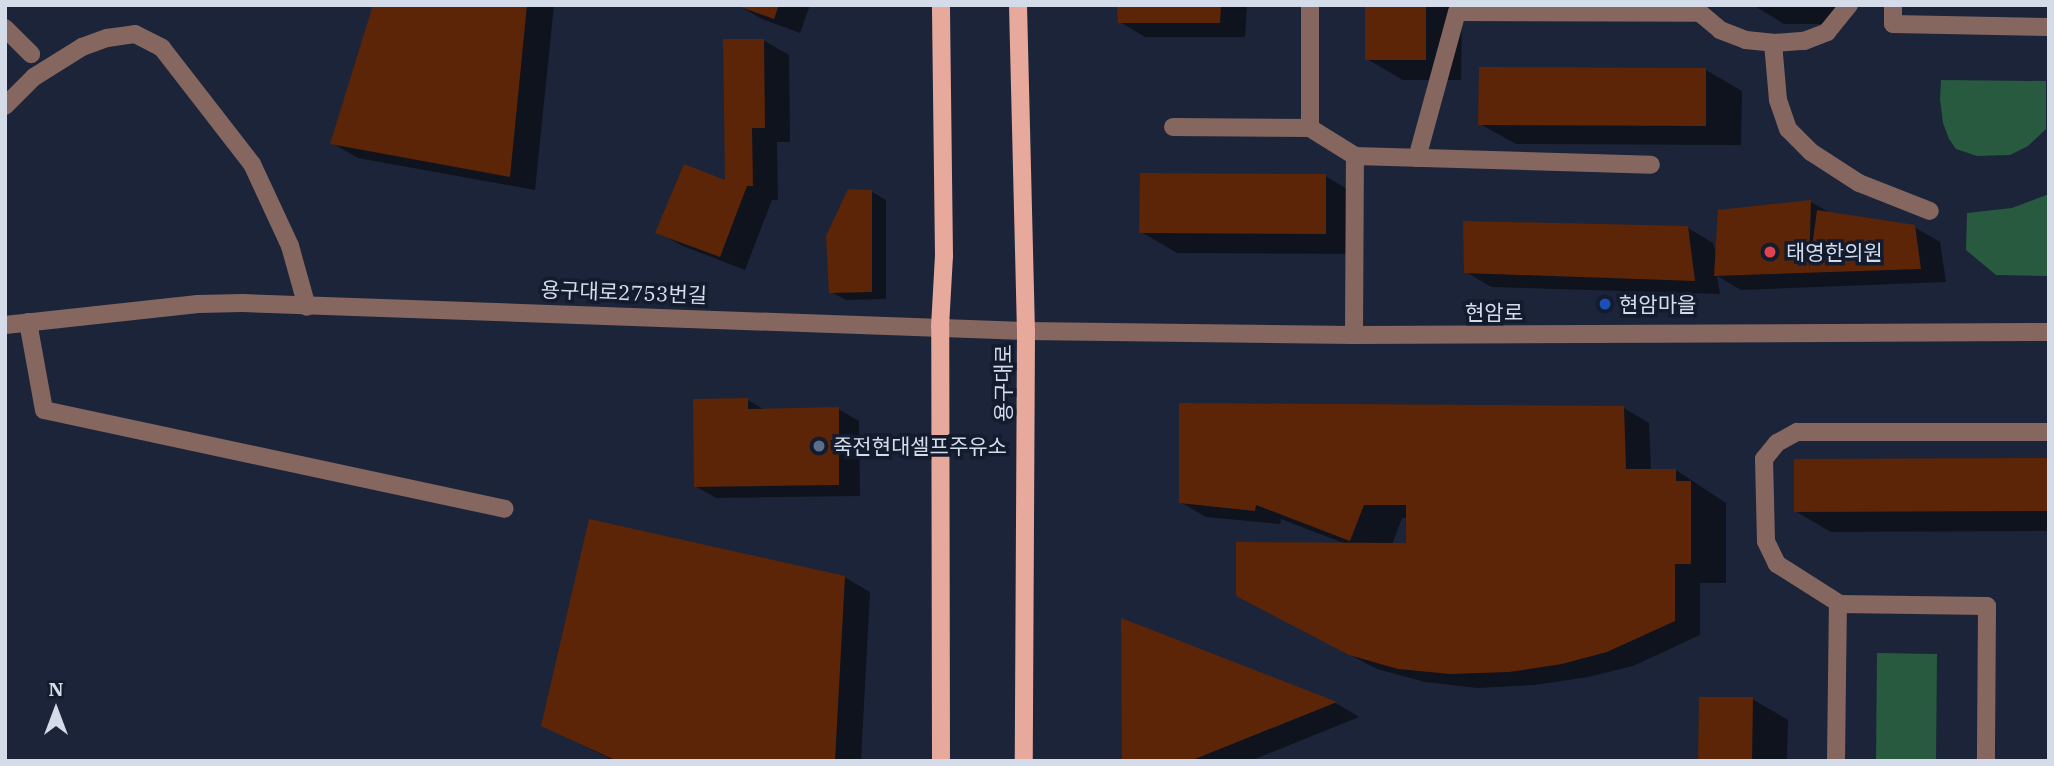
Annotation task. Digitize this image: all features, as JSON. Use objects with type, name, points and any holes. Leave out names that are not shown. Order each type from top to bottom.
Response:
[{"type":"main road","points":[[941,5],[944,256],[940,327],[941,761]]},
{"type":"main road","name":"용구대로","points":[[1018,5],[1026,331],[1024,761]]},
{"type":"street","points":[[1310,5],[1310,128]]},
{"type":"street","points":[[1417,158],[1457,12],[1486,8],[1664,9],[1700,13],[1720,30],[1746,40],[1773,43],[1804,41],[1827,32],[1849,5]]},
{"type":"street","points":[[1893,5],[1892,24],[2049,27]]},
{"type":"street","points":[[5,29],[30,54]]},
{"type":"street","points":[[5,106],[34,77],[82,47],[107,38],[135,34],[162,48],[252,164],[290,246],[307,307]]},
{"type":"street","points":[[1773,43],[1778,100],[1787,129],[1811,152],[1859,183],[1930,211]]},
{"type":"street","points":[[1173,127],[1310,128],[1355,156],[1651,165]]},
{"type":"street","points":[[1354,335],[1355,156]]},
{"type":"street","name":"용구대로2753번길","points":[[5,325],[198,304],[683,316],[940,327]]},
{"type":"street","points":[[28,322],[44,410],[504,509]]},
{"type":"street","name":"현암로","points":[[940,327],[1026,331],[1354,335],[2049,332]]},
{"type":"street","points":[[1986,761],[1987,606],[1840,604],[1777,564],[1766,541],[1765,459],[1777,443],[1797,432],[2049,432]]},
{"type":"street","points":[[1836,761],[1840,604]]},
{"type":"green space","points":[[1941,80],[2046,81],[2046,129],[2028,146],[2010,155],[1977,156],[1956,149],[1943,123]]},
{"type":"green space","points":[[2049,194],[2049,276],[1996,275],[1966,250],[1967,213],[2012,208]]},
{"type":"green space","points":[[1877,653],[1937,654],[1936,761],[1876,761]]},
{"type":"building","points":[[373,5],[527,5],[510,177],[330,144]]},
{"type":"building","points":[[735,5],[779,5],[774,19]]},
{"type":"building","points":[[1117,5],[1221,5],[1220,23],[1118,23]]},
{"type":"building","points":[[1365,5],[1426,5],[1426,60],[1365,60]]},
{"type":"building","points":[[723,39],[764,39],[765,128],[752,128],[753,186],[747,186],[720,257],[655,233],[684,164],[725,180]]},
{"type":"building","points":[[1479,67],[1706,68],[1706,126],[1478,125]]},
{"type":"building","points":[[1140,173],[1326,174],[1326,234],[1139,233]]},
{"type":"building","points":[[848,189],[872,190],[872,292],[829,293],[826,236]]},
{"type":"building","points":[[1811,200],[1809,270],[1817,210],[1915,225],[1921,269],[1714,276],[1718,210]]},
{"type":"building","points":[[1463,221],[1688,226],[1695,281],[1464,273]]},
{"type":"building","points":[[748,398],[748,409],[839,407],[839,485],[694,487],[693,399]]},
{"type":"building","points":[[1179,403],[1624,406],[1626,469],[1676,469],[1676,481],[1691,481],[1691,564],[1675,564],[1675,621],[1607,652],[1562,664],[1509,672],[1450,674],[1398,669],[1349,655],[1236,596],[1236,542],[1406,543],[1406,505],[1364,505],[1350,541],[1256,505],[1255,511],[1179,503]]},
{"type":"building","points":[[2049,458],[2049,511],[1794,512],[1794,459]]},
{"type":"building","points":[[589,519],[845,576],[835,761],[617,761],[541,726]]},
{"type":"building","points":[[1121,618],[1337,702],[1190,761],[1122,761]]},
{"type":"building","points":[[1699,697],[1753,697],[1752,761],[1698,761]]},
{"type":"place","name":"태영한의원","points":[[1770,252]]},
{"type":"place","name":"현암마을","points":[[1605,304]]},
{"type":"place","name":"죽전현대셀프주유소","points":[[819,446]]}]
